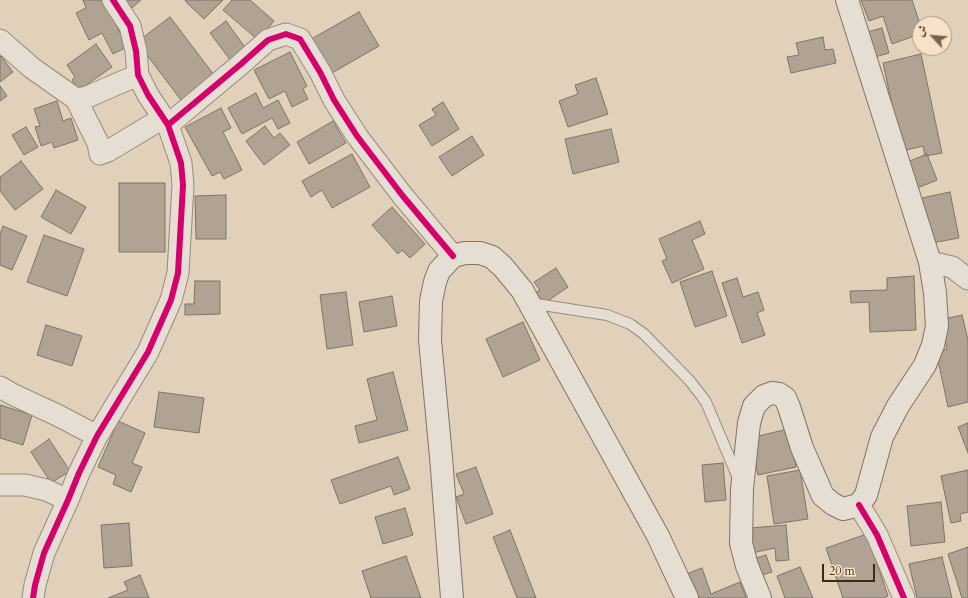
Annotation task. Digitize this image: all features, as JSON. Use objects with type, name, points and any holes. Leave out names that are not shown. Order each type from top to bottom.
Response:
[{"type":"main road","points":[[760,598],[747,566],[741,543],[742,489],[748,423],[754,406],[764,396],[772,393],[779,394],[785,398],[802,448],[823,496],[833,504],[843,509],[859,505],[866,495],[882,437],[898,406],[925,365],[933,345],[937,326],[935,293],[930,262],[847,0]]},
{"type":"main road","points":[[452,598],[439,427],[430,340],[431,301],[439,271],[453,256],[465,253],[480,253],[492,257],[504,266],[522,290],[604,441],[658,536],[687,598]]},
{"type":"street","points":[[33,598],[44,553],[79,473],[96,436],[148,352],[171,300],[178,273],[183,185],[181,162],[166,121],[148,95],[138,75],[136,51],[130,26],[113,0]]},
{"type":"street","points":[[0,40],[32,68],[76,100],[98,143],[100,154],[166,121],[242,64],[268,40],[286,34],[300,39],[320,72],[334,100],[357,136],[402,195],[453,256]]},
{"type":"street","points":[[76,100],[87,97],[138,75]]},
{"type":"street","points":[[930,262],[952,267],[968,279]]},
{"type":"street","points":[[0,387],[96,436]]},
{"type":"street","points":[[0,485],[26,485],[46,490],[68,500]]},
{"type":"street","points":[[859,505],[877,535],[904,598]]},
{"type":"lane","points":[[528,302],[607,315],[630,324],[644,334],[690,381],[706,402],[742,489]]},
{"type":"building","points":[[83,0],[104,0],[127,47],[113,54],[102,33],[89,40],[76,13],[86,8]]},
{"type":"building","points":[[125,0],[141,0],[132,8]]},
{"type":"building","points":[[223,0],[204,19],[185,1]]},
{"type":"building","points":[[232,0],[250,0],[274,21],[258,40],[223,10]]},
{"type":"building","points":[[861,0],[912,0],[917,16],[912,16],[912,37],[892,44],[883,16],[869,21]]},
{"type":"building","points":[[359,12],[379,46],[325,77],[306,42]]},
{"type":"building","points":[[170,17],[214,75],[181,100],[137,42]]},
{"type":"building","points":[[226,21],[247,50],[231,61],[210,33]]},
{"type":"building","points":[[882,28],[889,53],[868,59],[860,34]]},
{"type":"building","points":[[823,37],[825,50],[833,49],[836,63],[791,73],[787,57],[799,55],[796,43]]},
{"type":"building","points":[[96,44],[112,67],[79,90],[72,80],[75,77],[67,65]]},
{"type":"building","points":[[290,52],[307,86],[303,89],[308,99],[292,107],[285,91],[269,99],[254,70]]},
{"type":"building","points":[[1,56],[13,72],[0,82],[0,57]]},
{"type":"building","points":[[913,56],[921,56],[942,153],[925,156],[923,146],[902,151],[883,63]]},
{"type":"building","points":[[596,78],[608,114],[568,127],[559,101],[578,94],[575,85]]},
{"type":"building","points":[[0,86],[7,96],[0,101]]},
{"type":"building","points":[[256,93],[263,108],[278,100],[290,123],[278,129],[272,118],[242,134],[228,108]]},
{"type":"building","points":[[57,101],[63,121],[71,118],[78,140],[54,148],[52,142],[41,146],[35,127],[40,126],[34,109]]},
{"type":"building","points":[[443,102],[459,129],[432,146],[419,125],[436,115],[432,109]]},
{"type":"building","points":[[221,108],[231,128],[223,132],[242,170],[224,179],[220,172],[212,176],[185,127]]},
{"type":"building","points":[[333,121],[346,143],[309,164],[297,142]]},
{"type":"building","points":[[265,126],[274,138],[280,133],[290,145],[264,165],[246,141]]},
{"type":"building","points":[[26,127],[38,147],[24,155],[12,135]]},
{"type":"building","points":[[611,129],[619,162],[573,174],[565,139]]},
{"type":"building","points":[[472,136],[484,155],[452,176],[439,157]]},
{"type":"building","points":[[352,154],[370,187],[332,208],[322,190],[311,197],[302,181]]},
{"type":"building","points":[[927,154],[937,180],[915,189],[905,163]]},
{"type":"building","points":[[21,161],[43,189],[15,210],[0,191],[0,177]]},
{"type":"building","points":[[119,183],[165,183],[165,252],[119,252]]},
{"type":"building","points":[[56,190],[86,207],[71,234],[41,217]]},
{"type":"building","points":[[950,192],[959,238],[926,244],[917,199]]},
{"type":"building","points":[[226,195],[226,239],[196,239],[195,196]]},
{"type":"building","points":[[392,207],[425,244],[410,258],[402,250],[398,254],[372,225]]},
{"type":"building","points":[[700,221],[705,234],[692,240],[704,269],[672,283],[662,261],[667,259],[659,239]]},
{"type":"building","points":[[3,226],[27,236],[12,270],[0,265],[0,234]]},
{"type":"building","points":[[44,235],[84,249],[67,296],[27,282]]},
{"type":"building","points":[[556,268],[568,287],[543,304],[535,293],[540,290],[534,282]]},
{"type":"building","points":[[712,271],[727,316],[695,327],[680,282]]},
{"type":"building","points":[[914,276],[916,330],[870,332],[869,302],[851,303],[850,291],[887,290],[887,278]]},
{"type":"building","points":[[737,278],[743,297],[758,292],[764,310],[757,313],[765,335],[742,343],[722,283]]},
{"type":"building","points":[[195,281],[220,281],[220,314],[185,315],[185,304],[194,304]]},
{"type":"building","points":[[346,292],[353,345],[327,349],[320,295]]},
{"type":"building","points":[[392,296],[397,326],[364,332],[359,302]]},
{"type":"building","points":[[962,315],[968,340],[968,402],[948,407],[936,351],[947,349],[940,320]]},
{"type":"building","points":[[523,322],[540,360],[503,377],[486,339]]},
{"type":"building","points":[[46,325],[82,336],[72,366],[37,355]]},
{"type":"building","points":[[393,372],[408,430],[359,443],[355,426],[377,420],[367,379]]},
{"type":"building","points":[[159,392],[204,398],[199,433],[154,427]]},
{"type":"building","points":[[0,405],[32,415],[23,445],[0,438]]},
{"type":"building","points":[[118,421],[145,433],[132,463],[142,467],[131,492],[113,484],[116,475],[98,467]]},
{"type":"building","points":[[968,423],[968,453],[958,427]]},
{"type":"building","points":[[788,429],[796,467],[758,475],[750,438]]},
{"type":"building","points":[[49,439],[70,471],[51,483],[31,452]]},
{"type":"building","points":[[398,457],[410,489],[394,495],[391,486],[340,504],[331,480]]},
{"type":"building","points":[[723,463],[726,500],[705,502],[702,465]]},
{"type":"building","points":[[476,467],[493,514],[466,524],[456,497],[464,494],[456,474]]},
{"type":"building","points":[[800,470],[808,519],[774,524],[767,476]]},
{"type":"building","points":[[968,470],[968,512],[960,514],[961,521],[951,523],[941,476]]},
{"type":"building","points":[[941,502],[945,542],[911,546],[907,506]]},
{"type":"building","points":[[405,508],[413,535],[383,544],[375,517]]},
{"type":"building","points":[[129,523],[132,566],[104,568],[101,525]]},
{"type":"building","points":[[786,525],[789,560],[776,561],[775,548],[752,553],[750,528]]},
{"type":"building","points":[[510,530],[536,598],[517,598],[493,537]]},
{"type":"building","points":[[867,534],[888,596],[883,598],[843,598],[826,548]]},
{"type":"building","points":[[968,547],[968,598],[962,598],[948,554]]},
{"type":"building","points":[[766,555],[772,572],[759,576],[753,559]]},
{"type":"building","points":[[406,556],[421,598],[371,598],[362,571]]},
{"type":"building","points":[[942,557],[952,598],[917,598],[909,564]]},
{"type":"building","points":[[800,567],[813,598],[785,598],[777,576]]},
{"type":"building","points":[[702,568],[711,594],[740,582],[746,598],[693,598],[684,575]]},
{"type":"building","points":[[140,575],[149,598],[108,598],[128,590],[124,582]]},
{"type":"cycle path","points":[[33,598],[44,553],[79,473],[97,436],[148,352],[171,300],[178,273],[183,185],[181,163],[168,125],[148,95],[138,75],[136,51],[130,26],[113,0]]},
{"type":"cycle path","points":[[168,125],[268,40],[286,34],[300,39],[320,72],[334,100],[357,136],[402,195],[453,256]]},
{"type":"cycle path","points":[[859,505],[877,535],[904,598]]}]
